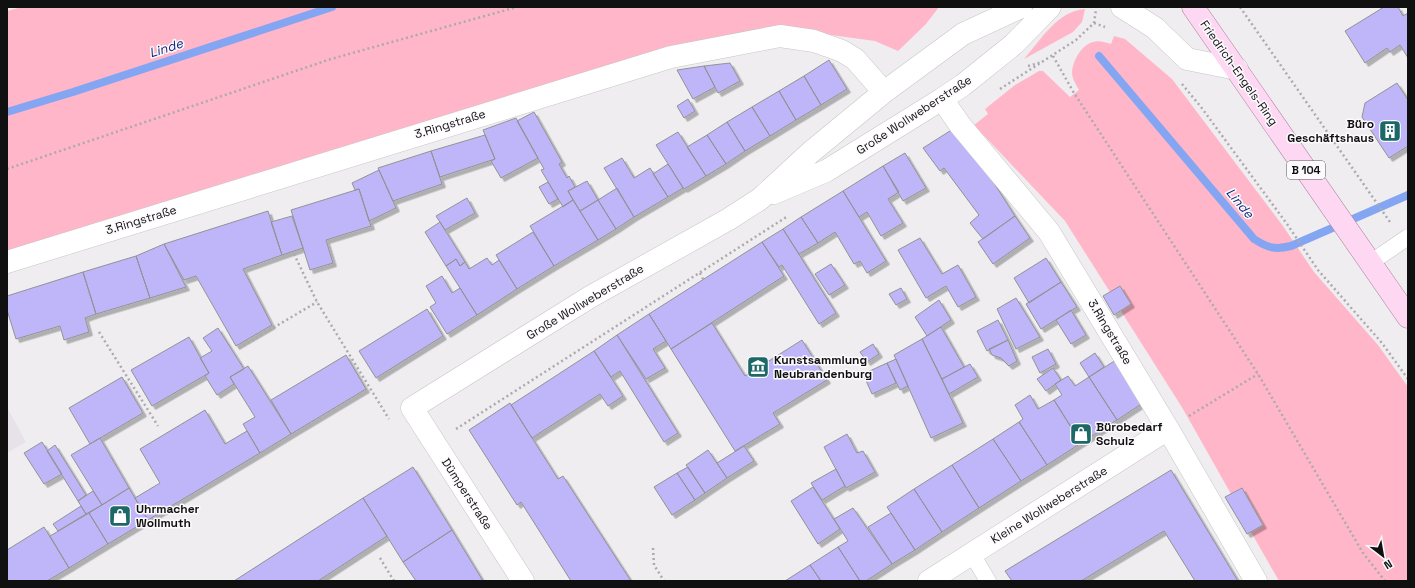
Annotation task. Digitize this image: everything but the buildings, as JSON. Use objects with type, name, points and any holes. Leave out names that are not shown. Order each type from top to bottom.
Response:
[{"type":"main road","name":"Friedrich-Engels-Ring","points":[[1193,7],[1408,317]]},
{"type":"street","name":"Große Wollweberstraße","points":[[412,408],[590,297],[729,219],[760,199],[811,152],[884,92],[963,34],[1021,7]]},
{"type":"street","name":"Große Wollweberstraße","points":[[760,199],[826,171],[942,99],[963,85],[1014,44],[1050,7]]},
{"type":"street","points":[[1122,7],[1155,28],[1187,59],[1237,69]]},
{"type":"street","name":"3.Ringstraße","points":[[7,262],[671,57],[780,36],[814,41],[855,59],[884,92]]},
{"type":"street","name":"3.Ringstraße","points":[[942,99],[960,125],[1049,232],[1168,429],[1256,581]]},
{"type":"street","name":"Dümperstraße","points":[[412,408],[523,581]]},
{"type":"street","name":"Kleine Wollweberstraße","points":[[929,581],[1168,429]]},
{"type":"lane","points":[[1366,257],[1408,237]]},
{"type":"lane","points":[[972,554],[988,581]]},
{"type":"path","points":[[7,169],[330,59],[517,7]]},
{"type":"path","points":[[1046,60],[1076,40],[1094,23],[1097,7]]},
{"type":"path","points":[[1240,7],[1394,228]]},
{"type":"path","points":[[1094,23],[1108,28]]},
{"type":"path","points":[[1053,56],[1074,93],[1258,374],[1364,553],[1385,581]]},
{"type":"path","points":[[1180,81],[1201,107],[1287,224],[1318,270],[1382,342],[1408,379]]},
{"type":"path","points":[[434,443],[791,214]]},
{"type":"path","points":[[294,254],[317,302],[390,422]]},
{"type":"path","points":[[700,273],[704,279]]},
{"type":"path","points":[[239,348],[317,302]]},
{"type":"path","points":[[99,332],[158,426]]},
{"type":"path","points":[[1168,429],[1258,374]]},
{"type":"path","points":[[653,548],[654,565],[664,581]]},
{"type":"path","points":[[380,558],[394,581]]},
{"type":"shaded area","points":[[22,7],[939,7],[926,24],[898,51],[875,41],[780,28],[7,255],[7,11]]},
{"type":"shaded area","points":[[1085,9],[1082,22],[1073,32],[1024,59],[1043,35],[1058,21],[1075,11]]},
{"type":"shaded area","points":[[1114,36],[1125,39],[1172,79],[1283,226],[1314,272],[1378,345],[1408,387],[1408,581],[1279,581],[1251,532],[1263,525],[1242,488],[1231,494],[1183,409],[1121,311],[1131,304],[1120,286],[1110,292],[1065,221],[974,125],[988,114],[985,109],[1015,85],[1039,71],[1043,71],[1070,97],[1079,90],[1072,75],[1074,63],[1078,54],[1085,46],[1095,41],[1111,44]]},
{"type":"shaded area","points":[[7,407],[26,442],[7,453]]},
{"type":"waterway","name":"Linde","points":[[7,112],[73,92],[332,7]]},
{"type":"waterway","name":"Linde","points":[[1099,56],[1254,239],[1263,244],[1276,248],[1291,246],[1408,195]]},
{"type":"place","name":"Büro Geschäftshaus","points":[[1390,131]]},
{"type":"place","name":"Kunstsammlung Neubrandenburg","points":[[758,367]]},
{"type":"place","name":"Bürobedarf Schulz","points":[[1081,434]]},
{"type":"place","name":"Uhrmacher Wollmuth","points":[[120,516]]}]
